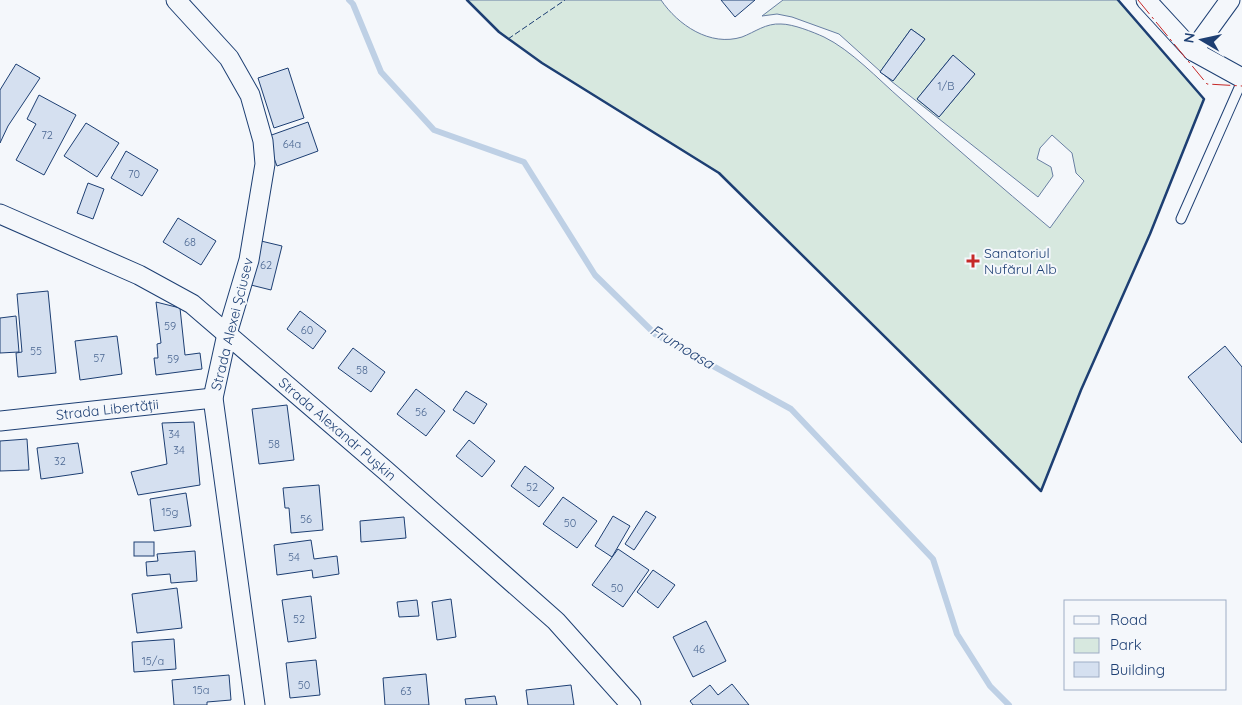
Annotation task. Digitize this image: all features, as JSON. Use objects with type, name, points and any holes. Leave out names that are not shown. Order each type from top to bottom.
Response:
[{"type":"street","name":"Strada Alexei Șciusev","points":[[176,0],[228,58],[250,95],[263,141],[264,164],[249,260],[227,334],[213,398],[254,705]]},
{"type":"street","points":[[1146,0],[1194,51],[1242,79]]},
{"type":"street","points":[[1194,51],[1230,0]]},
{"type":"street","name":"Strada Alexandr Pușkin","points":[[0,214],[139,275],[192,304],[556,622],[631,705]]},
{"type":"street","name":"Strada Libertății","points":[[0,421],[213,398]]},
{"type":"lane","points":[[1181,220],[1242,79]]},
{"type":"green space","name":"Sanatoriul Nufărul Alb","points":[[467,0],[661,0],[676,18],[696,32],[718,39],[742,37],[765,26],[776,24],[791,25],[809,31],[824,37],[854,57],[956,148],[1050,228],[1084,181],[1076,173],[1072,153],[1052,135],[1040,148],[1037,159],[1051,167],[1053,176],[1038,197],[884,75],[893,81],[925,39],[911,29],[880,71],[839,34],[792,17],[777,14],[762,16],[783,0],[1118,0],[1204,99],[1150,234],[1081,390],[1041,491],[719,173],[542,63],[499,32]],"holes":[[[952,56],[975,74],[939,117],[917,99]]]},
{"type":"building","points":[[721,0],[755,0],[735,17]]},
{"type":"building","points":[[911,29],[925,39],[893,81],[880,72]]},
{"type":"building","points":[[953,55],[975,74],[939,117],[917,99]]},
{"type":"building","points":[[16,64],[40,78],[8,126],[0,143],[0,90]]},
{"type":"building","points":[[288,68],[304,118],[274,128],[258,78]]},
{"type":"building","points":[[39,95],[76,115],[44,175],[16,160],[36,124],[27,119]]},
{"type":"building","points":[[308,122],[318,151],[277,166],[266,137]]},
{"type":"building","points":[[86,123],[119,143],[97,177],[64,156]]},
{"type":"building","points":[[126,151],[158,170],[142,196],[111,178]]},
{"type":"building","points":[[88,183],[104,189],[93,219],[77,213]]},
{"type":"building","points":[[178,218],[216,241],[201,265],[163,242]]},
{"type":"building","points":[[261,241],[282,246],[271,290],[251,285]]},
{"type":"building","points":[[48,291],[56,373],[18,377],[16,353],[22,352],[17,294]]},
{"type":"building","points":[[156,302],[180,308],[185,355],[200,353],[202,369],[156,375],[154,358],[158,358],[157,344],[161,343]]},
{"type":"building","points":[[300,311],[326,331],[313,349],[287,329]]},
{"type":"building","points":[[16,316],[19,352],[0,353],[0,318]]},
{"type":"building","points":[[117,336],[122,374],[80,380],[75,341]]},
{"type":"building","points":[[1225,346],[1242,367],[1242,443],[1188,377]]},
{"type":"building","points":[[353,348],[385,372],[371,392],[338,368]]},
{"type":"building","points":[[416,389],[445,411],[426,436],[397,414]]},
{"type":"building","points":[[466,391],[487,404],[474,424],[453,410]]},
{"type":"building","points":[[287,405],[294,460],[259,464],[252,409]]},
{"type":"building","points":[[194,422],[200,485],[138,495],[131,472],[167,464],[162,423]]},
{"type":"building","points":[[27,439],[29,470],[0,471],[0,441]]},
{"type":"building","points":[[469,440],[495,461],[482,477],[456,456]]},
{"type":"building","points":[[78,443],[83,473],[41,479],[37,448]]},
{"type":"building","points":[[525,466],[554,488],[539,507],[511,486]]},
{"type":"building","points":[[319,485],[323,530],[291,533],[289,508],[285,508],[283,488]]},
{"type":"building","points":[[186,493],[191,526],[154,531],[150,499]]},
{"type":"building","points":[[563,497],[597,521],[577,548],[543,524]]},
{"type":"building","points":[[646,511],[656,517],[634,550],[625,544]]},
{"type":"building","points":[[613,516],[630,526],[612,557],[595,546]]},
{"type":"building","points":[[404,517],[406,538],[361,542],[360,521]]},
{"type":"building","points":[[311,540],[314,559],[337,556],[339,574],[313,578],[312,570],[277,575],[274,545]]},
{"type":"building","points":[[134,542],[154,542],[154,556],[134,556]]},
{"type":"building","points":[[618,549],[649,570],[623,607],[592,585]]},
{"type":"building","points":[[195,551],[197,581],[171,583],[170,574],[147,576],[146,562],[158,561],[157,554]]},
{"type":"building","points":[[653,570],[675,585],[658,608],[637,592]]},
{"type":"building","points":[[177,588],[182,628],[137,633],[132,594]]},
{"type":"building","points":[[311,596],[316,638],[288,642],[282,600]]},
{"type":"building","points":[[451,599],[456,637],[437,640],[432,602]]},
{"type":"building","points":[[417,600],[419,616],[399,617],[397,602]]},
{"type":"building","points":[[706,621],[726,661],[693,677],[673,637]]},
{"type":"building","points":[[174,639],[176,669],[134,672],[132,642]]},
{"type":"building","points":[[316,660],[320,695],[290,698],[286,663]]},
{"type":"building","points":[[426,674],[429,705],[385,705],[383,678]]},
{"type":"building","points":[[229,675],[231,700],[207,702],[207,705],[174,705],[172,680]]},
{"type":"building","points":[[732,684],[749,705],[693,705],[690,701],[710,685],[718,695]]},
{"type":"building","points":[[571,685],[574,705],[528,705],[526,690]]},
{"type":"building","points":[[495,696],[497,705],[466,705],[465,699]]},
{"type":"waterway","name":"Frumoasa","points":[[349,0],[353,4],[381,72],[434,130],[524,162],[595,275],[655,334],[791,409],[933,559],[957,634],[990,686],[1009,705]]},
{"type":"fence","points":[[508,39],[565,0]]},
{"type":"wall","points":[[467,0],[499,32],[542,63],[719,173],[1041,491],[1081,390],[1150,234],[1204,99],[1118,0]]},
{"type":"power","points":[[1138,0],[1207,84],[1242,86]]},
{"type":"place","name":"Sanatoriul Nufărul Alb","points":[[973,261]]}]
